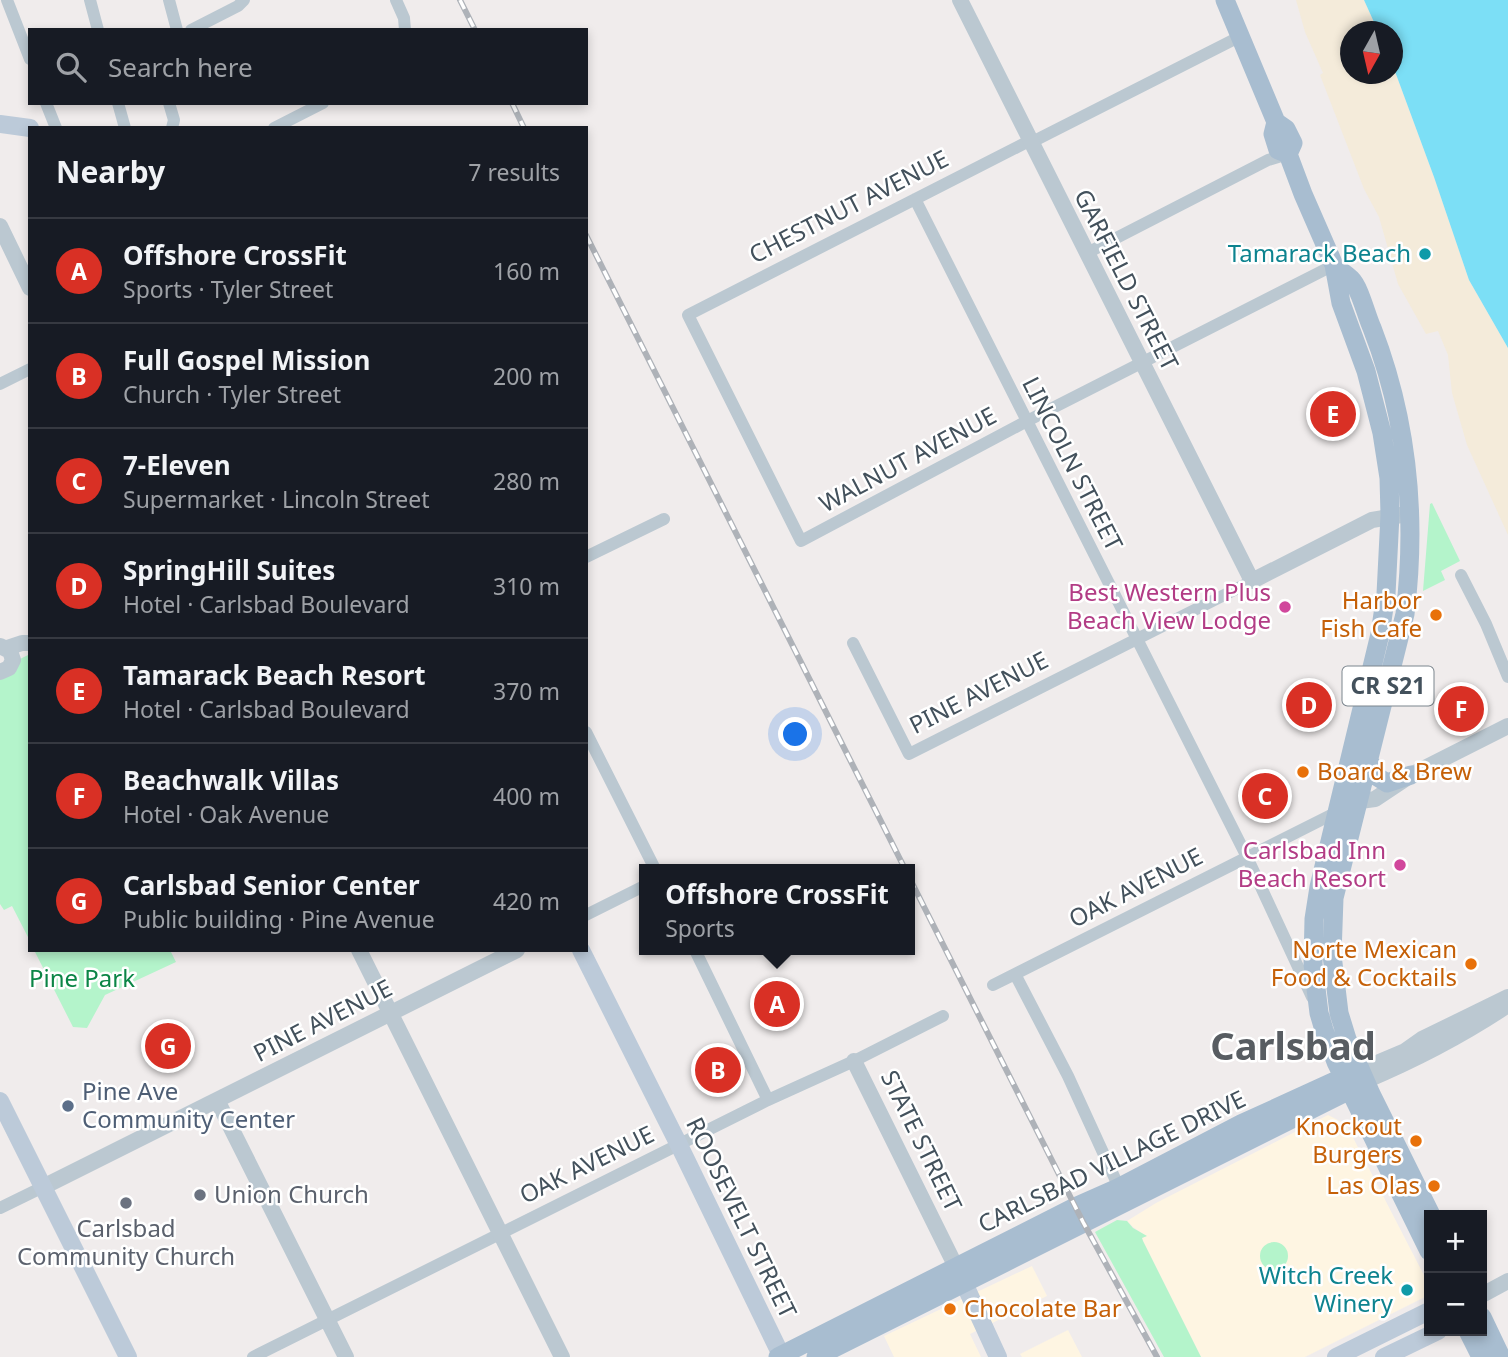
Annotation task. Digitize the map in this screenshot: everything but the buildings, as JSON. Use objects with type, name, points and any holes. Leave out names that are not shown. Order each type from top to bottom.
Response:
[{"type":"main road","name":"CR S21","points":[[1225,0],[1276,122],[1273,134],[1278,150],[1288,154],[1334,265],[1341,303],[1366,371],[1382,433],[1389,478],[1390,515],[1383,614],[1319,887],[1314,919],[1313,964],[1319,1013],[1327,1040],[1355,1080],[1428,1210]]},
{"type":"main road","points":[[0,124],[28,128]]},
{"type":"main road","name":"CR S21","points":[[1334,265],[1353,280],[1390,382],[1405,450],[1410,515],[1405,614],[1334,898],[1331,929],[1335,986],[1355,1080],[1424,1239]]},
{"type":"main road","points":[[1353,744],[1355,770],[1350,789],[1353,798],[1360,801]]},
{"type":"main road","points":[[1370,760],[1376,776],[1387,783],[1411,775]]},
{"type":"main road","points":[[1337,812],[1340,834],[1337,861],[1339,874]]},
{"type":"main road","name":"ROOSEVELT STREET","points":[[582,952],[679,1145],[780,1356]]},
{"type":"main road","name":"CARLSBAD VILLAGE DRIVE","points":[[780,1356],[960,1275],[1355,1080]]},
{"type":"main road","points":[[0,1101],[128,1357]]},
{"type":"main road","name":"CARLSBAD VILLAGE DRIVE","points":[[816,1357],[960,1275]]},
{"type":"main road","name":"STATE STREET","points":[[960,1275],[999,1357]]},
{"type":"main road","points":[[1336,1357],[1424,1313]]},
{"type":"main road","points":[[1487,1328],[1501,1357]]},
{"type":"main road","points":[[1384,1357],[1428,1336]]},
{"type":"main road","points":[[1470,1336],[1481,1357]]},
{"type":"street","points":[[7,0],[28,54]]},
{"type":"street","points":[[90,0],[97,28]]},
{"type":"street","points":[[169,0],[176,28]]},
{"type":"street","points":[[195,28],[238,6],[244,0]]},
{"type":"street","points":[[396,0],[404,18],[405,28]]},
{"type":"street","name":"GARFIELD STREET","points":[[960,0],[1252,581]]},
{"type":"street","name":"CHESTNUT AVENUE","points":[[801,541],[688,314],[1241,36]]},
{"type":"street","points":[[47,105],[55,126]]},
{"type":"street","points":[[119,105],[124,126]]},
{"type":"street","points":[[170,105],[174,120],[172,126]]},
{"type":"street","points":[[278,126],[319,105]]},
{"type":"street","points":[[1087,253],[1268,160],[1288,154]]},
{"type":"street","name":"LINCOLN STREET","points":[[915,198],[1247,858],[1319,1013]]},
{"type":"street","points":[[0,226],[28,284]]},
{"type":"street","name":"WALNUT AVENUE","points":[[801,541],[1027,421],[1334,265]]},
{"type":"street","points":[[0,384],[28,370]]},
{"type":"street","name":"PINE AVENUE","points":[[853,643],[909,754],[1372,520],[1390,515],[1410,515]]},
{"type":"street","points":[[588,556],[664,519]]},
{"type":"street","points":[[1461,575],[1486,624],[1508,677]]},
{"type":"street","points":[[0,672],[9,668],[4,649],[28,644]]},
{"type":"street","points":[[1360,801],[1375,799],[1411,775],[1508,726]]},
{"type":"street","points":[[588,736],[652,864]]},
{"type":"street","name":"OAK AVENUE","points":[[993,985],[1337,812]]},
{"type":"street","points":[[588,914],[639,888]]},
{"type":"street","points":[[360,952],[562,1357]]},
{"type":"street","name":"PINE AVENUE","points":[[0,1208],[513,952]]},
{"type":"street","points":[[697,955],[768,1100]]},
{"type":"street","points":[[1015,974],[1068,1076],[1122,1195]]},
{"type":"street","name":"CARLSBAD VILLAGE DRIVE","points":[[1355,1080],[1422,1039],[1508,997]]},
{"type":"street","name":"CARLSBAD VILLAGE DRIVE","points":[[1355,1080],[1419,1057],[1480,1024],[1508,1005]]},
{"type":"street","name":"OAK AVENUE","points":[[253,1357],[768,1100],[943,1016]]},
{"type":"street","name":"STATE STREET","points":[[854,1061],[960,1275]]},
{"type":"street","points":[[217,1100],[346,1357]]},
{"type":"street","points":[[1487,1292],[1508,1281]]},
{"type":"shaded area","points":[[1328,1115],[1346,1124],[1424,1275],[1424,1298],[1305,1357],[1201,1357],[1143,1241],[1142,1238],[1146,1236],[1127,1221],[1156,1203]]},
{"type":"shaded area","points":[[1032,1266],[1047,1296],[970,1334],[981,1357],[894,1357],[884,1336]]},
{"type":"shaded area","points":[[1068,1330],[1082,1357],[1022,1357],[1020,1354]]},
{"type":"green space","points":[[1432,503],[1460,561],[1441,571],[1445,580],[1423,591],[1430,504]]},
{"type":"green space","name":"Pine Park","points":[[28,655],[28,937],[12,906],[4,910],[0,904],[0,678]]},
{"type":"green space","name":"Pine Park","points":[[35,952],[171,952],[176,962],[105,995],[87,1028],[73,1027]]},
{"type":"green space","points":[[1117,1220],[1127,1221],[1147,1236],[1142,1238],[1143,1241],[1201,1357],[1164,1357],[1095,1232]]},
{"type":"green space","points":[[1274,1242],[1284,1246],[1288,1256],[1284,1266],[1274,1270],[1264,1266],[1260,1256],[1264,1246]]},
{"type":"sand","name":"Tamarack Beach","points":[[1296,0],[1364,0],[1373,21],[1340,21],[1340,84],[1400,84],[1469,280],[1508,348],[1508,535],[1467,445],[1452,393],[1448,355],[1438,331],[1426,334],[1398,284],[1379,217],[1364,189],[1320,75],[1323,73],[1305,32]]},
{"type":"water","points":[[1364,0],[1508,0],[1508,348],[1469,280],[1400,84],[1403,84],[1403,21],[1373,21]]},
{"type":"railway","points":[[460,0],[474,28]]},
{"type":"railway","points":[[513,105],[523,126]]},
{"type":"railway","points":[[588,239],[902,864]]},
{"type":"railway","points":[[915,889],[1083,1222],[1157,1357]]},
{"type":"place","name":"Tamarack Beach","points":[[1425,254]]},
{"type":"place","name":"Tamarack Beach Resort","points":[[1333,414]]},
{"type":"place","name":"Best Western Plus Beach View Lodge","points":[[1285,607]]},
{"type":"place","name":"Harbor Fish Cafe","points":[[1436,615]]},
{"type":"place","name":"SpringHill Suites","points":[[1309,705]]},
{"type":"place","name":"Beachwalk Villas","points":[[1461,709]]},
{"type":"place","name":"Board & Brew","points":[[1303,772]]},
{"type":"place","name":"7-Eleven","points":[[1265,796]]},
{"type":"place","name":"Carlsbad Inn Beach Resort","points":[[1400,865]]},
{"type":"place","name":"Norte Mexican Food & Cocktails","points":[[1471,964]]},
{"type":"place","name":"Offshore CrossFit","points":[[777,1004]]},
{"type":"place","name":"Carlsbad Senior Center","points":[[168,1046]]},
{"type":"place","name":"Full Gospel Mission","points":[[718,1070]]},
{"type":"place","name":"Pine Ave Community Center","points":[[68,1106]]},
{"type":"place","name":"Knockout Burgers","points":[[1416,1141]]},
{"type":"place","name":"Las Olas","points":[[1434,1186]]},
{"type":"place","name":"Union Church","points":[[200,1195]]},
{"type":"place","name":"Carlsbad Community Church","points":[[126,1203]]},
{"type":"place","name":"Witch Creek Winery","points":[[1407,1290]]},
{"type":"place","name":"Chocolate Bar","points":[[950,1309]]},
{"type":"district","name":"Carlsbad","points":[[1293,1047]]}]
